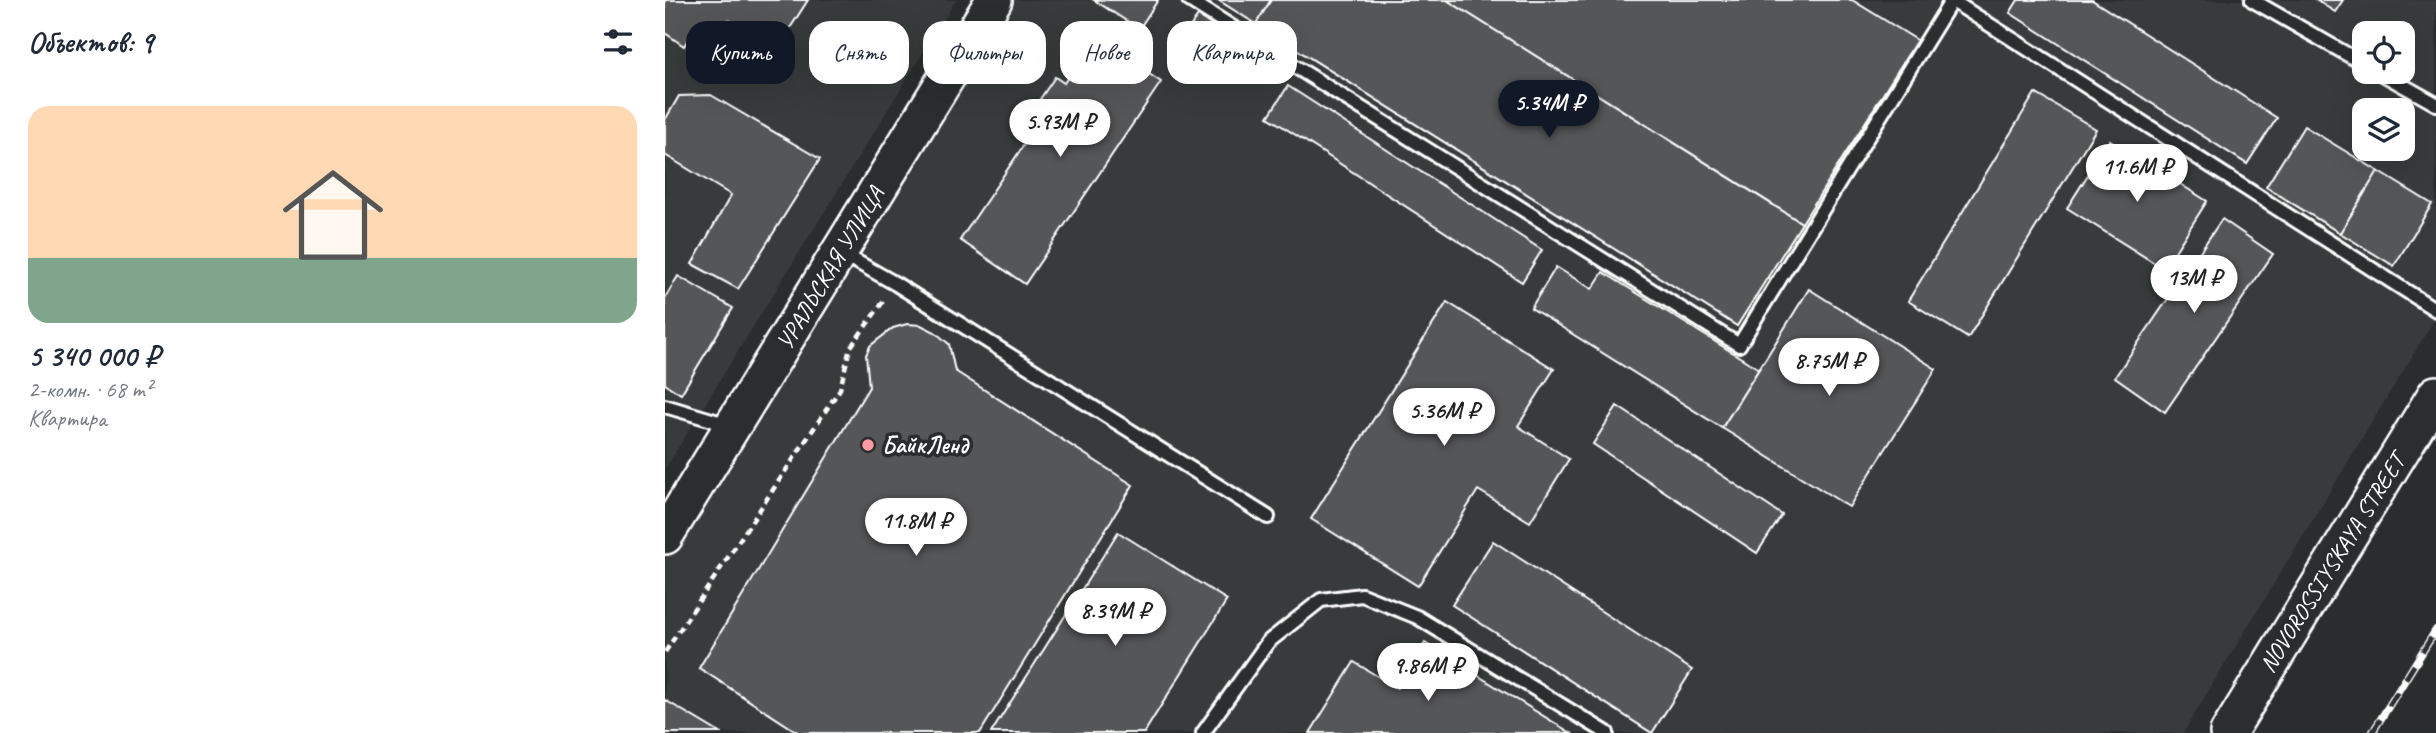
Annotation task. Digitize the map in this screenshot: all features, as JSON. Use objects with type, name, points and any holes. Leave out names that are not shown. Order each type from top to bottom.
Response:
[{"type":"main road","points":[[665,516],[835,249],[982,0]]},
{"type":"main road","name":"УРАЛЬСКАЯ УЛИЦА","points":[[665,536],[835,249],[994,0]]},
{"type":"main road","name":"NOVOROSSIYSKAYA STREET","points":[[2228,733],[2436,394]]},
{"type":"lane","points":[[1189,0],[1739,345],[1951,0],[2436,310]]},
{"type":"lane","points":[[2252,0],[2352,57]]},
{"type":"lane","points":[[2400,84],[2436,104]]},
{"type":"lane","points":[[835,249],[896,284],[1268,517]]},
{"type":"lane","points":[[665,406],[722,423]]},
{"type":"lane","points":[[1203,733],[1268,642],[1321,600],[1362,595],[1417,617],[1607,733]]},
{"type":"path","points":[[665,652],[840,389],[850,348],[896,284]]},
{"type":"shaded area","points":[[665,0],[956,0],[943,21],[923,21],[923,53],[909,76],[909,21],[809,21],[809,84],[904,84],[665,469]]},
{"type":"shaded area","points":[[1014,0],[2436,0],[2436,317],[2183,733],[665,733],[665,557],[961,84],[1046,84],[1046,21],[1001,21]]},
{"type":"building","points":[[665,0],[808,0],[795,21],[686,21],[684,46],[665,33]]},
{"type":"building","points":[[1094,0],[1158,0],[1144,21],[1127,21]]},
{"type":"building","points":[[1218,0],[1271,0],[1258,21],[1251,21]]},
{"type":"building","points":[[1271,0],[1447,0],[1802,223],[1737,326],[1297,50],[1297,21],[1258,21]]},
{"type":"building","points":[[1447,0],[1852,0],[1917,40],[1802,223]]},
{"type":"building","points":[[2018,0],[2092,0],[2277,118],[2247,164],[2010,13]]},
{"type":"building","points":[[2316,0],[2343,0],[2335,12]]},
{"type":"building","points":[[1055,77],[1060,80],[1060,84],[1153,84],[1153,77],[1161,82],[1025,284],[960,240],[1044,115],[1034,108]]},
{"type":"building","points":[[1288,86],[1542,250],[1522,282],[1268,117]]},
{"type":"building","points":[[2035,93],[2096,129],[1968,338],[1908,301]]},
{"type":"building","points":[[711,95],[820,159],[738,289],[692,264],[731,195],[665,155],[665,120],[679,96]]},
{"type":"building","points":[[2304,126],[2352,155],[2352,161],[2362,161],[2378,171],[2340,233],[2266,187]]},
{"type":"building","points":[[2110,140],[2207,201],[2164,269],[2067,208]]},
{"type":"building","points":[[2378,171],[2432,204],[2394,266],[2340,233]]},
{"type":"building","points":[[2222,219],[2273,254],[2165,412],[2115,377]]},
{"type":"building","points":[[1556,267],[1592,289],[1603,272],[1759,369],[1722,428],[1531,308]]},
{"type":"building","points":[[678,276],[733,308],[681,394],[665,384],[665,298]]},
{"type":"building","points":[[1809,289],[1936,369],[1849,507],[1722,428]]},
{"type":"building","points":[[1447,302],[1554,369],[1518,426],[1569,459],[1530,522],[1478,490],[1418,586],[1311,519]]},
{"type":"building","points":[[907,324],[921,325],[949,344],[955,371],[1133,485],[980,733],[799,733],[699,668],[869,387],[866,355],[870,346],[893,328]]},
{"type":"building","points":[[1617,406],[1782,515],[1757,553],[1593,444]]},
{"type":"building","points":[[1118,532],[1227,600],[1144,733],[991,733]]},
{"type":"building","points":[[1493,541],[1692,670],[1652,733],[1452,605]]},
{"type":"building","points":[[1425,643],[1571,733],[1310,733],[1354,662],[1397,688]]},
{"type":"building","points":[[665,700],[720,733],[665,733]]},
{"type":"railway","points":[[2372,733],[2436,630]]},
{"type":"place","name":"БайкЛенд","points":[[868,445]]}]
